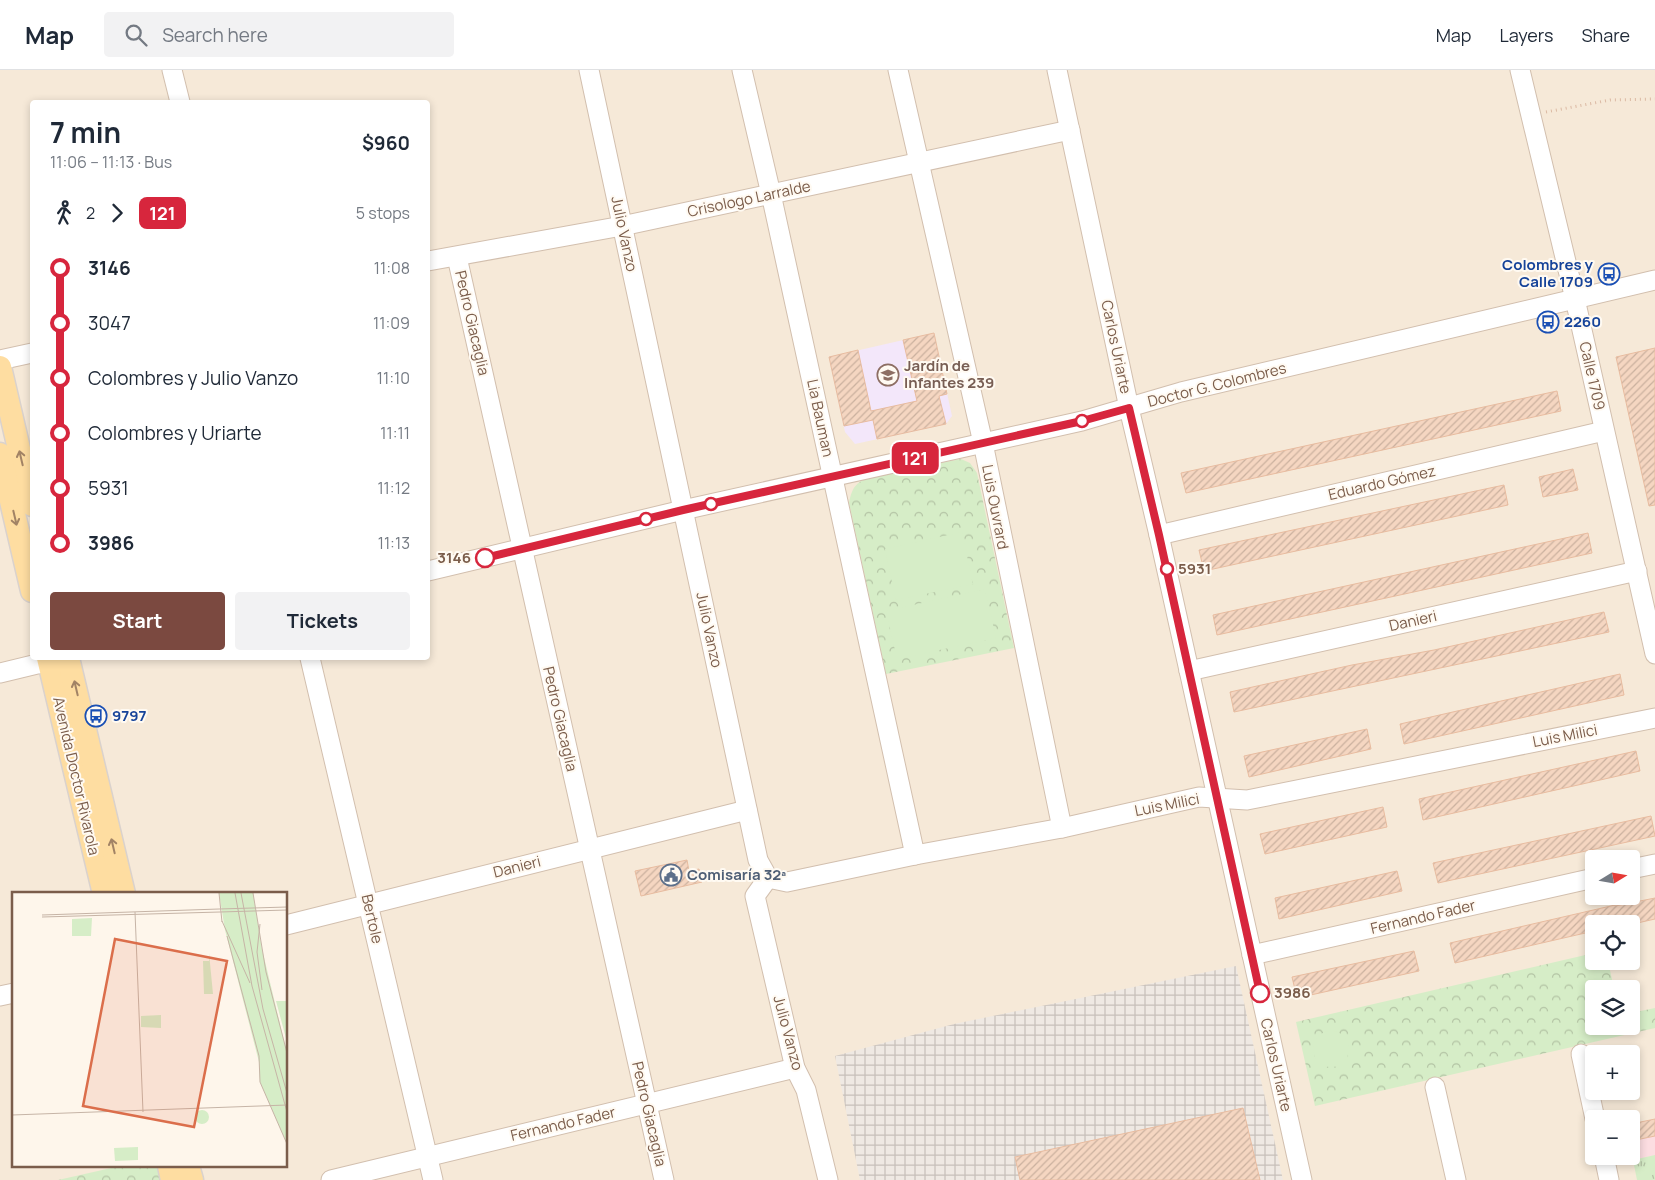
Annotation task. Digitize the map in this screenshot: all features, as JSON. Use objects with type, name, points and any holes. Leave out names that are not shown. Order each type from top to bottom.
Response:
[{"type":"main road","points":[[0,367],[30,496]]},
{"type":"main road","points":[[0,454],[30,582]]},
{"type":"main road","name":"Avenida Doctor Rivarola","points":[[57,660],[104,892]]},
{"type":"main road","name":"Avenida Doctor Rivarola","points":[[58,660],[123,892]]},
{"type":"street","points":[[172,70],[180,100]]},
{"type":"street","name":"Julio Vanzo","points":[[589,70],[758,860],[768,878],[755,896],[795,1068],[806,1090],[828,1180]]},
{"type":"street","name":"Lia Bauman","points":[[742,70],[771,194],[915,855]]},
{"type":"street","name":"Luis Ouvrard","points":[[898,70],[983,443],[1062,828]]},
{"type":"street","name":"Carlos Uriarte","points":[[1057,70],[1129,408],[1218,798],[1302,1180]]},
{"type":"street","name":"Calle 1709","points":[[1520,70],[1575,299],[1655,654]]},
{"type":"street","name":"Crisologo Larralde","points":[[430,261],[622,226],[1070,130]]},
{"type":"street","name":"Pedro Giacaglia","points":[[457,257],[664,1180]]},
{"type":"street","name":"Doctor G. Colombres","points":[[430,571],[683,510],[1082,421],[1181,392],[1655,280]]},
{"type":"street","points":[[0,360],[30,352]]},
{"type":"street","name":"Eduardo Gómez","points":[[1159,535],[1604,431]]},
{"type":"street","name":"Danieri","points":[[1189,670],[1637,571]]},
{"type":"street","points":[[0,673],[49,660]]},
{"type":"street","name":"Bertole","points":[[310,660],[434,1180]]},
{"type":"street","name":"Luis Milici","points":[[768,878],[788,882],[915,855],[1062,828],[1199,797],[1247,800],[1655,718]]},
{"type":"street","name":"Danieri","points":[[288,925],[747,810]]},
{"type":"street","points":[[1640,867],[1655,864]]},
{"type":"street","name":"Fernando Fader","points":[[1252,955],[1585,880]]},
{"type":"street","points":[[1581,1054],[1594,1110]]},
{"type":"street","name":"Fernando Fader","points":[[331,1180],[795,1068]]},
{"type":"street","points":[[1435,1087],[1456,1180]]},
{"type":"street","points":[[1606,1165],[1609,1180]]},
{"type":"path","points":[[1531,115],[1610,100],[1655,99]]},
{"type":"shaded area","points":[[0,70],[1655,70],[1655,1180],[0,1180]]},
{"type":"shaded area","name":"Jardín de Infantes 239","points":[[934,333],[952,416],[946,424],[855,444],[845,432],[829,357]]},
{"type":"shaded area","points":[[1236,966],[1283,1180],[860,1180],[835,1056],[954,1024]]},
{"type":"shaded area","points":[[1655,1119],[1655,1155],[1640,1158],[1640,1122]]},
{"type":"green space","points":[[961,459],[970,463],[977,473],[1014,648],[886,674],[849,503],[852,492],[860,482],[874,476]]},
{"type":"green space","points":[[962,532],[973,584],[896,600],[885,549]]},
{"type":"green space","points":[[985,589],[996,638],[897,659],[886,611]]},
{"type":"green space","points":[[1585,955],[1585,970],[1610,970],[1612,980],[1585,980],[1585,1035],[1624,1035],[1315,1106],[1296,1022]]},
{"type":"green space","points":[[1655,1008],[1655,1028],[1640,1031],[1640,1011]]},
{"type":"green space","points":[[1331,1031],[1338,1032],[1344,1036],[1348,1042],[1348,1056],[1344,1062],[1338,1066],[1331,1067],[1324,1066],[1318,1062],[1314,1056],[1313,1049],[1314,1042],[1318,1036],[1324,1032]]},
{"type":"green space","points":[[1655,1155],[1655,1180],[1637,1180],[1634,1165],[1640,1165],[1640,1158]]},
{"type":"green space","points":[[111,1168],[157,1168],[160,1180],[58,1180]]},
{"type":"building","name":"Jardín de Infantes 239","points":[[934,333],[947,394],[939,396],[946,424],[877,439],[873,420],[844,426],[829,357],[858,350],[871,411],[917,401],[903,340]]},
{"type":"building","points":[[1655,348],[1655,505],[1649,506],[1616,357]]},
{"type":"building","points":[[1557,391],[1561,411],[1186,493],[1181,473]]},
{"type":"building","points":[[1573,469],[1578,490],[1543,497],[1539,477]]},
{"type":"building","points":[[1504,485],[1508,505],[1204,571],[1199,550]]},
{"type":"building","points":[[1588,533],[1592,553],[1217,635],[1213,615]]},
{"type":"building","points":[[1604,612],[1609,632],[1234,712],[1230,692],[1352,665],[1434,650]]},
{"type":"building","points":[[1620,674],[1624,695],[1404,744],[1400,724]]},
{"type":"building","points":[[1367,729],[1371,749],[1249,777],[1244,756]]},
{"type":"building","points":[[1636,751],[1640,771],[1423,820],[1419,799]]},
{"type":"building","points":[[1383,807],[1387,827],[1265,854],[1260,834]]},
{"type":"building","points":[[1651,816],[1655,836],[1438,883],[1433,863]]},
{"type":"building","points":[[687,860],[689,871],[699,869],[702,882],[641,896],[635,871]]},
{"type":"building","points":[[1397,871],[1402,891],[1279,919],[1275,898]]},
{"type":"building","points":[[1655,898],[1655,919],[1640,922],[1640,915],[1585,915],[1585,933],[1455,963],[1450,943],[1615,905],[1640,905],[1640,901]]},
{"type":"building","points":[[1414,951],[1419,971],[1297,998],[1292,977]]},
{"type":"building","points":[[1243,1108],[1260,1180],[1020,1180],[1015,1157]]},
{"type":"building","points":[[1655,1119],[1655,1136],[1640,1139],[1640,1122]]},
{"type":"bus line","name":"121","points":[[485,558],[683,510],[1082,421],[1129,408],[1218,798],[1260,993]]},
{"type":"place","name":"Colombres y Calle 1709","points":[[1609,274]]},
{"type":"place","name":"2260","points":[[1548,322]]},
{"type":"place","name":"Jardín de Infantes 239","points":[[888,375]]},
{"type":"place","name":"3146","points":[[485,558]]},
{"type":"place","name":"5931","points":[[1167,569]]},
{"type":"place","name":"9797","points":[[96,716]]},
{"type":"place","name":"Comisaría 32ª","points":[[671,875]]},
{"type":"place","name":"3986","points":[[1260,993]]}]
